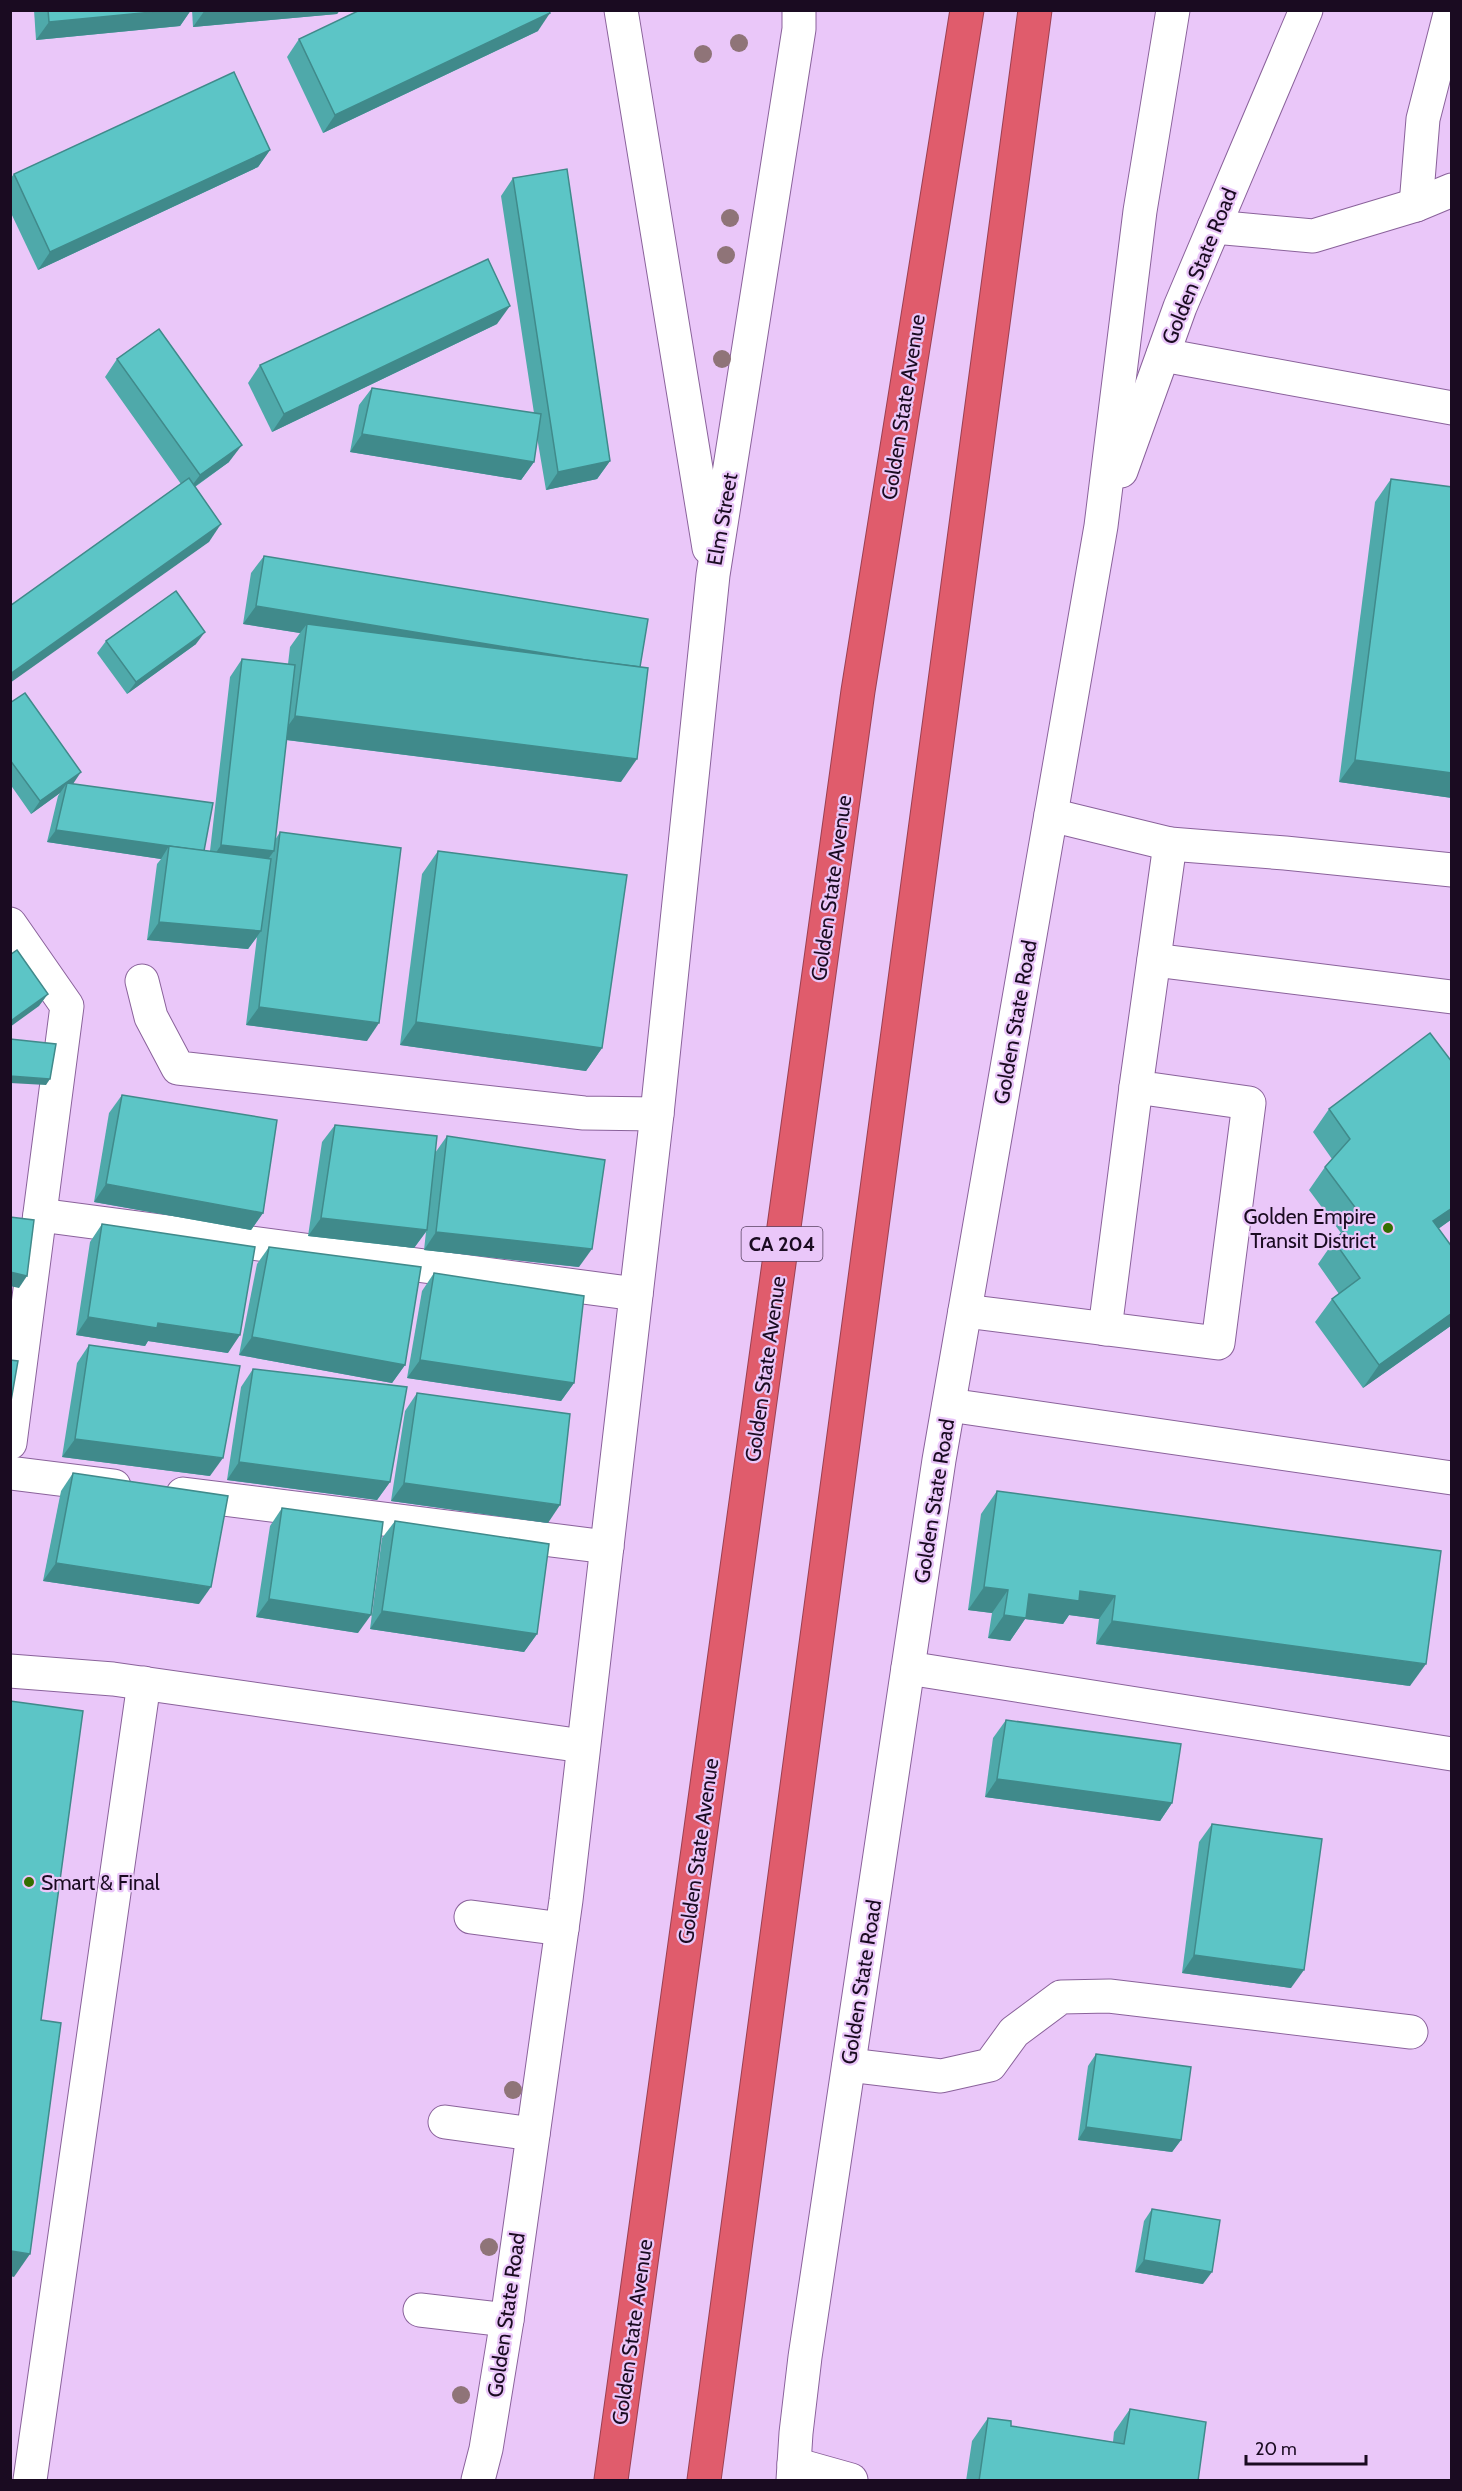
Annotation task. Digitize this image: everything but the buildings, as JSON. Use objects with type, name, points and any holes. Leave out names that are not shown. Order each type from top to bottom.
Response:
[{"type":"highway","name":"Golden State Avenue","points":[[611,2481],[858,691],[967,10]]},
{"type":"highway","points":[[704,2481],[1035,10]]},
{"type":"street","name":"Golden State Road","points":[[794,2472],[805,2357],[908,1668],[949,1405],[1101,526],[1140,211],[1173,10]]},
{"type":"street","name":"Golden State Road","points":[[1101,526],[1163,355],[1214,227],[1306,10]]},
{"type":"street","points":[[1416,206],[1423,118],[1451,10]]},
{"type":"street","name":"Elm Street","points":[[623,14],[713,575]]},
{"type":"street","name":"Elm Street","points":[[713,575],[798,17]]},
{"type":"street","points":[[1214,227],[1313,236],[1416,206],[1452,190]]},
{"type":"street","points":[[1163,355],[1452,408]]},
{"type":"street","name":"Golden State Road","points":[[478,2481],[486,2449],[507,2320],[562,1929],[657,1114],[713,575]]},
{"type":"street","points":[[1051,815],[1170,844],[1452,870]]},
{"type":"street","points":[[1104,1329],[1170,844]]},
{"type":"street","points":[[10,924],[67,1006],[10,1443]]},
{"type":"street","points":[[1154,960],[1452,997]]},
{"type":"street","points":[[142,981],[151,1017],[178,1068],[584,1113],[657,1114]]},
{"type":"street","points":[[965,1311],[1218,1343],[1249,1103],[1136,1087]]},
{"type":"street","points":[[40,1215],[636,1294]]},
{"type":"street","points":[[949,1405],[1452,1478]]},
{"type":"street","points":[[10,1473],[607,1547]]},
{"type":"street","points":[[908,1668],[1452,1754]]},
{"type":"street","points":[[10,1671],[72,1674],[144,1683],[584,1746]]},
{"type":"street","points":[[30,2481],[144,1683]]},
{"type":"street","points":[[471,1917],[562,1929]]},
{"type":"street","points":[[849,2065],[940,2076],[990,2065],[1014,2032],[1061,1997],[1109,1996],[1411,2032]]},
{"type":"street","points":[[445,2122],[533,2134]]},
{"type":"street","points":[[420,2310],[507,2320]]},
{"type":"street","points":[[794,2472],[851,2481]]},
{"type":"place","name":"Golden Empire Transit District","points":[[1388,1228]]},
{"type":"place","name":"Smart & Final","points":[[29,1882]]}]
